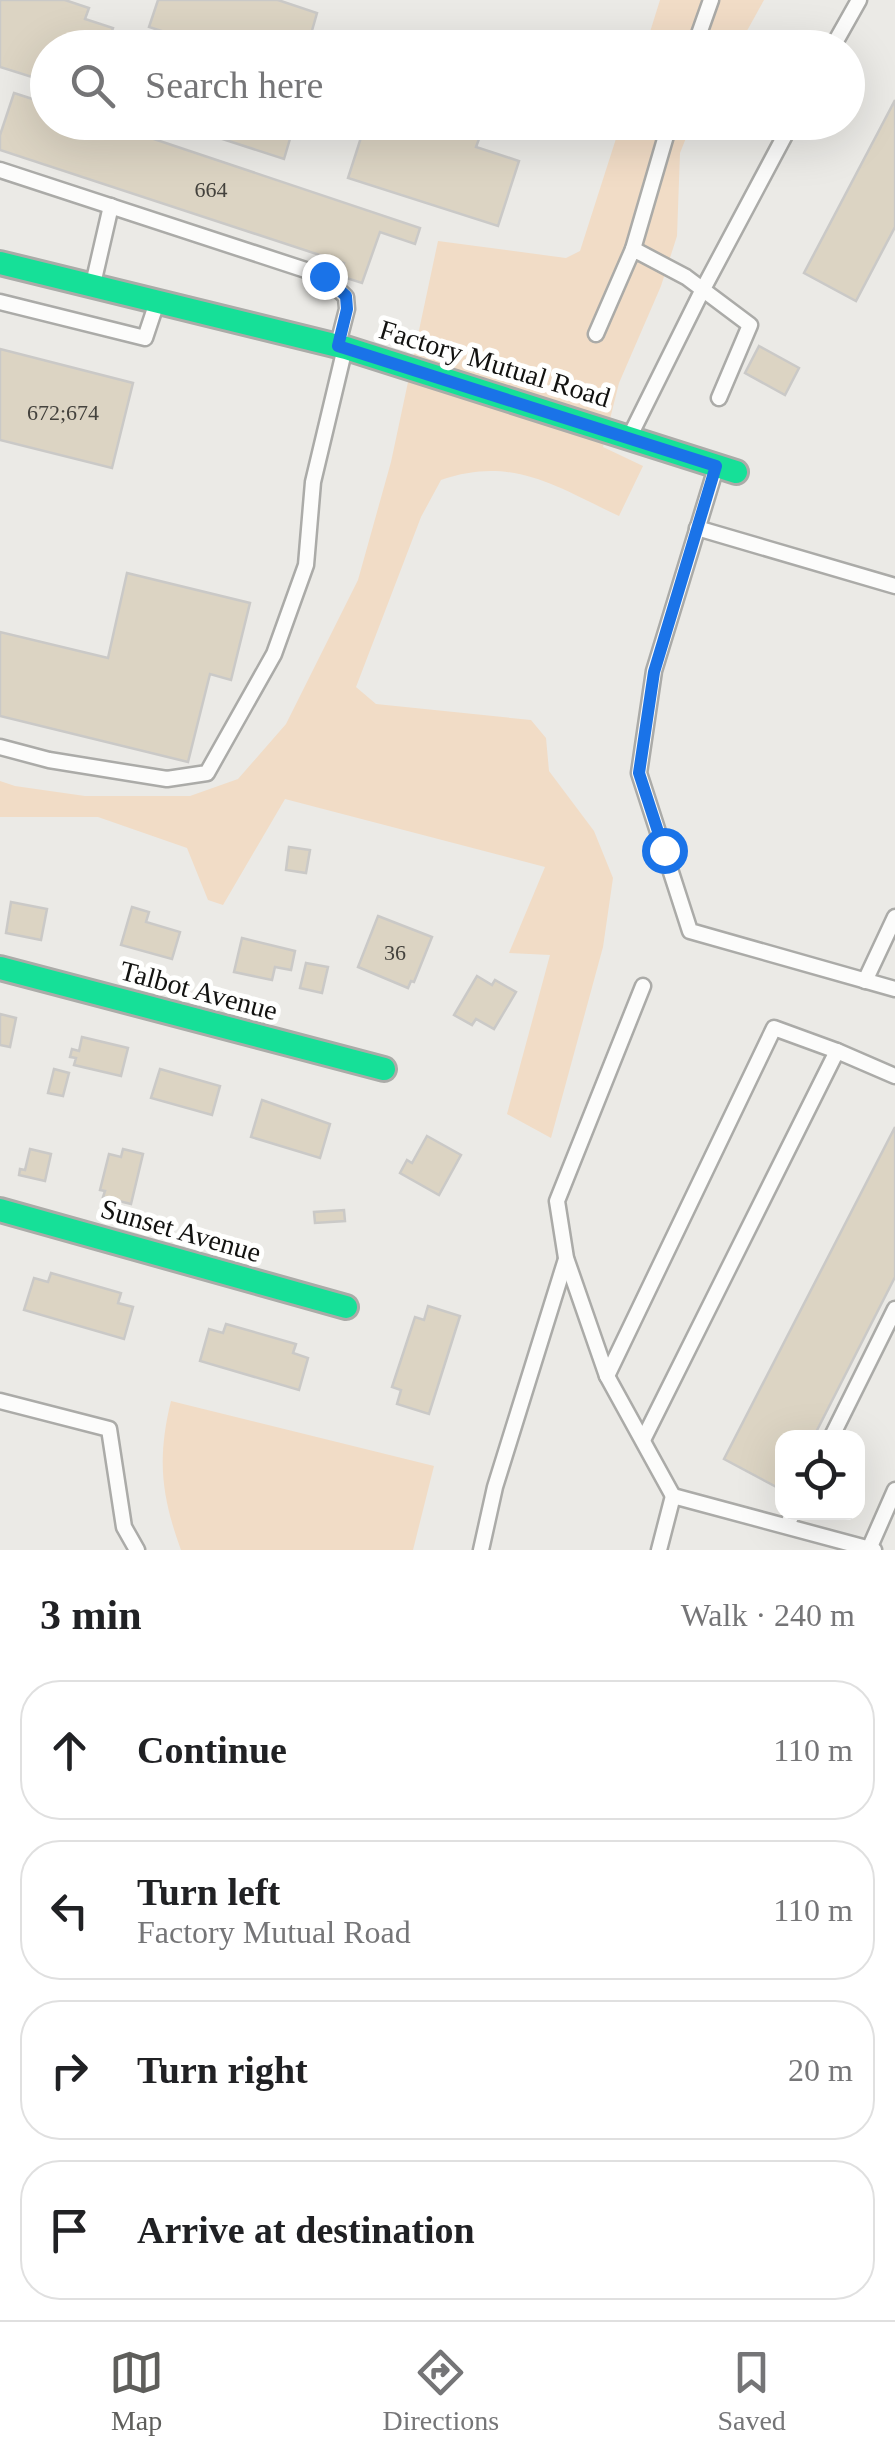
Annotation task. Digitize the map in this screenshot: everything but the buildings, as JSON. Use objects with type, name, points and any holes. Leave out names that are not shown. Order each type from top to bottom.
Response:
[{"type":"street","name":"Factory Mutual Road","points":[[0,263],[342,347],[726,469]]},
{"type":"street","name":"Talbot Avenue","points":[[0,968],[384,1070]]},
{"type":"street","name":"Sunset Avenue","points":[[0,1210],[346,1308]]},
{"type":"lane","points":[[700,30],[710,0]]},
{"type":"lane","points":[[842,30],[860,0]]},
{"type":"lane","points":[[596,334],[633,249],[665,140]]},
{"type":"lane","points":[[630,436],[782,140]]},
{"type":"lane","points":[[0,170],[324,276],[346,296],[347,309],[312,482],[306,566],[274,654],[208,774],[167,779],[49,760],[0,747]]},
{"type":"lane","points":[[92,285],[111,206]]},
{"type":"lane","points":[[633,249],[686,277],[750,326],[719,398]]},
{"type":"lane","points":[[0,302],[145,338],[158,300]]},
{"type":"lane","points":[[726,469],[697,528],[654,672],[639,773],[690,931],[895,989]]},
{"type":"lane","points":[[697,528],[895,586]]},
{"type":"lane","points":[[865,980],[895,917]]},
{"type":"lane","points":[[644,986],[558,1201],[566,1258],[607,1376],[673,1496],[659,1550]]},
{"type":"lane","points":[[607,1376],[774,1028],[895,1076]]},
{"type":"lane","points":[[644,1440],[837,1051]]},
{"type":"lane","points":[[481,1550],[494,1488],[566,1258]]},
{"type":"lane","points":[[835,1430],[895,1310]]},
{"type":"lane","points":[[0,1401],[109,1429],[124,1527],[137,1550]]},
{"type":"lane","points":[[790,1520],[871,1549],[895,1490]]},
{"type":"lane","points":[[673,1496],[775,1517]]},
{"type":"shaded area","points":[[660,0],[764,0],[747,30],[651,30]]},
{"type":"shaded area","points":[[616,140],[685,140],[680,153],[677,236],[661,286],[619,383],[603,447],[643,466],[619,516],[554,485],[512,473],[467,473],[441,480],[421,517],[356,687],[376,704],[531,720],[546,738],[549,771],[594,831],[613,878],[603,947],[551,1138],[507,1114],[550,955],[509,953],[545,867],[285,799],[223,905],[208,900],[187,848],[98,817],[0,817],[0,781],[85,796],[190,796],[238,779],[286,724],[358,580],[391,462],[438,241],[566,258],[580,251]]},
{"type":"shaded area","points":[[171,1401],[434,1466],[413,1550],[181,1550],[163,1476]]},
{"type":"traffic: fast","points":[[0,263],[346,348],[736,472]]},
{"type":"traffic: fast","points":[[0,968],[384,1069]]},
{"type":"traffic: fast","points":[[0,1210],[346,1307]]},
{"type":"route","points":[[324,276],[346,296],[347,309],[338,346],[716,466],[654,672],[639,773],[664,850]]}]
